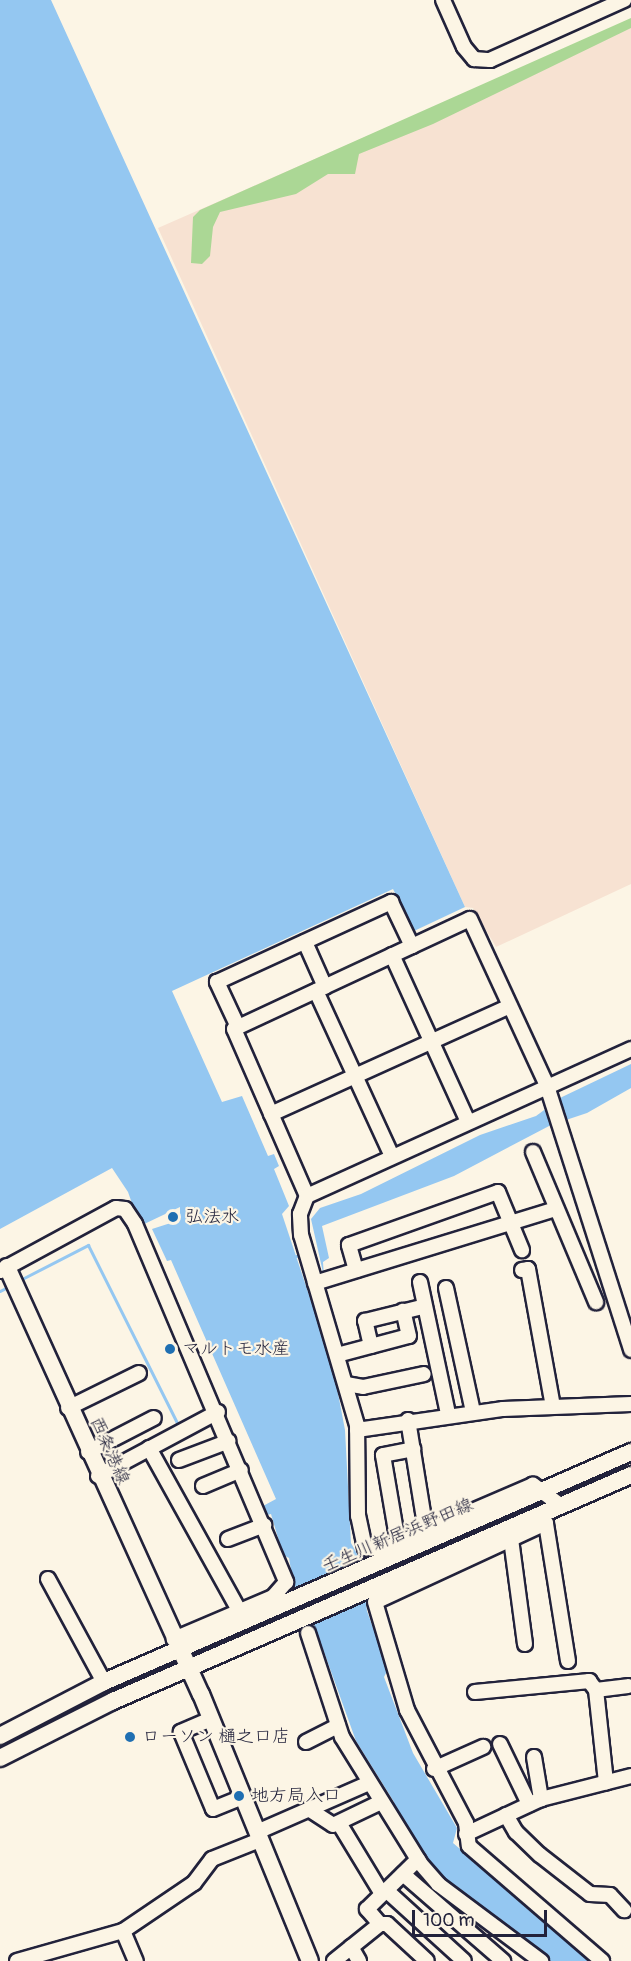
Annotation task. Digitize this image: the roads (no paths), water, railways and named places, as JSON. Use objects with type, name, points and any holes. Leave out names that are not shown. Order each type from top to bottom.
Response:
[{"type":"main road","name":"西条港線","points":[[3,1269],[177,1645]]},
{"type":"main road","name":"壬生川新居浜野田線","points":[[0,1736],[177,1645],[291,1591],[367,1571],[519,1521],[543,1494],[631,1452]]},
{"type":"main road","name":"壬生川新居浜野田線","points":[[0,1758],[187,1668],[307,1625],[365,1590],[519,1521],[631,1478]]},
{"type":"main road","points":[[177,1645],[211,1719],[310,1961]]},
{"type":"street","points":[[443,0],[464,47],[474,58],[490,60],[624,0]]},
{"type":"street","points":[[238,1027],[218,982],[391,902],[412,946]]},
{"type":"street","points":[[560,1505],[533,1485],[377,1552],[364,1548],[358,1516],[357,1430],[346,1383],[299,1224],[307,1196],[234,1029],[470,919],[548,1091],[631,1350]]},
{"type":"street","points":[[305,942],[320,989],[355,1076],[392,1156]]},
{"type":"street","points":[[392,955],[468,1122]]},
{"type":"street","points":[[271,1114],[510,1006]]},
{"type":"street","points":[[307,1196],[468,1122],[548,1091],[631,1049]]},
{"type":"street","points":[[533,1152],[593,1296],[610,1284]]},
{"type":"street","points":[[356,1270],[349,1245],[498,1192],[522,1250]]},
{"type":"street","points":[[3,1269],[116,1208],[125,1209],[135,1224],[218,1412],[291,1591],[240,1612],[177,1645]]},
{"type":"street","points":[[315,1283],[556,1209]]},
{"type":"street","points":[[522,1270],[528,1269],[553,1406]]},
{"type":"street","points":[[420,1282],[448,1414]]},
{"type":"street","points":[[446,1288],[473,1412]]},
{"type":"street","points":[[371,1346],[365,1321],[418,1308]]},
{"type":"street","points":[[337,1355],[409,1336],[403,1311]]},
{"type":"street","points":[[68,1408],[138,1372]]},
{"type":"street","points":[[346,1383],[363,1387],[424,1374]]},
{"type":"street","points":[[357,1430],[448,1414],[553,1406],[631,1404]]},
{"type":"street","points":[[98,1476],[218,1412]]},
{"type":"street","points":[[88,1452],[154,1417]]},
{"type":"street","points":[[408,1420],[426,1531]]},
{"type":"street","points":[[179,1460],[230,1441]]},
{"type":"street","points":[[149,1448],[240,1612]]},
{"type":"street","points":[[398,1543],[384,1455],[413,1449]]},
{"type":"street","points":[[203,1486],[241,1470]]},
{"type":"street","points":[[525,1644],[511,1539],[519,1521],[546,1523],[568,1661]]},
{"type":"street","points":[[228,1539],[264,1525]]},
{"type":"street","points":[[511,1539],[375,1602],[399,1688],[434,1769],[466,1823],[466,1834],[477,1855],[602,1961]]},
{"type":"street","points":[[48,1579],[104,1682]]},
{"type":"street","points":[[307,1625],[338,1726],[381,1803],[418,1859],[438,1884],[541,1961]]},
{"type":"street","points":[[475,1692],[580,1679],[594,1685],[606,1782]]},
{"type":"street","points":[[596,1690],[628,1686]]},
{"type":"street","points":[[211,1719],[182,1732],[208,1798],[213,1809],[243,1797]]},
{"type":"street","points":[[306,1742],[338,1726]]},
{"type":"street","points":[[500,1744],[535,1802]]},
{"type":"street","points":[[434,1769],[483,1747]]},
{"type":"street","points":[[534,1757],[535,1802]]},
{"type":"street","points":[[466,1834],[535,1802],[631,1776]]},
{"type":"street","points":[[17,1961],[123,1931],[194,1883],[213,1859],[369,1783]]},
{"type":"street","points":[[310,1810],[333,1825],[381,1803]]},
{"type":"street","points":[[506,1815],[516,1832],[540,1855],[590,1894],[610,1895],[624,1910]]},
{"type":"street","points":[[339,1823],[384,1892],[458,1959],[484,1918]]},
{"type":"street","points":[[380,1924],[367,1909],[418,1859]]},
{"type":"street","points":[[404,1874],[503,1961]]},
{"type":"street","points":[[334,1961],[380,1924],[387,1924],[427,1961]]},
{"type":"street","points":[[123,1931],[136,1961]]},
{"type":"street","points":[[351,1947],[359,1961]]},
{"type":"water","points":[[0,0],[51,0],[465,907],[414,931],[393,889],[172,991],[222,1102],[242,1096],[268,1156],[274,1154],[279,1166],[274,1169],[289,1206],[282,1214],[333,1367],[345,1430],[351,1543],[360,1559],[367,1611],[388,1669],[384,1677],[413,1753],[457,1828],[453,1843],[591,1961],[549,1961],[435,1873],[394,1811],[394,1802],[356,1741],[315,1627],[294,1588],[289,1558],[283,1555],[271,1514],[267,1515],[263,1506],[276,1499],[171,1260],[167,1261],[152,1229],[180,1220],[180,1207],[140,1226],[128,1192],[112,1168],[0,1229]]},
{"type":"water","points":[[631,1064],[631,1088],[587,1113],[551,1125],[454,1176],[322,1226],[329,1258],[323,1262],[324,1277],[311,1219],[320,1208],[361,1194],[480,1135],[536,1116],[562,1097]]},
{"type":"waterway","points":[[18,1281],[88,1245],[178,1425]]},
{"type":"waterway","points":[[296,1256],[303,1255]]},
{"type":"waterway","points":[[0,1291],[10,1286]]},
{"type":"tunnel","points":[[289,1590],[306,1628]]},
{"type":"place","name":"弘法水","points":[[173,1217]]},
{"type":"place","name":"マルトモ水産","points":[[170,1349]]},
{"type":"place","name":"ローソン 樋之口店","points":[[130,1737]]},
{"type":"place","name":"地方局入口","points":[[239,1796]]}]
